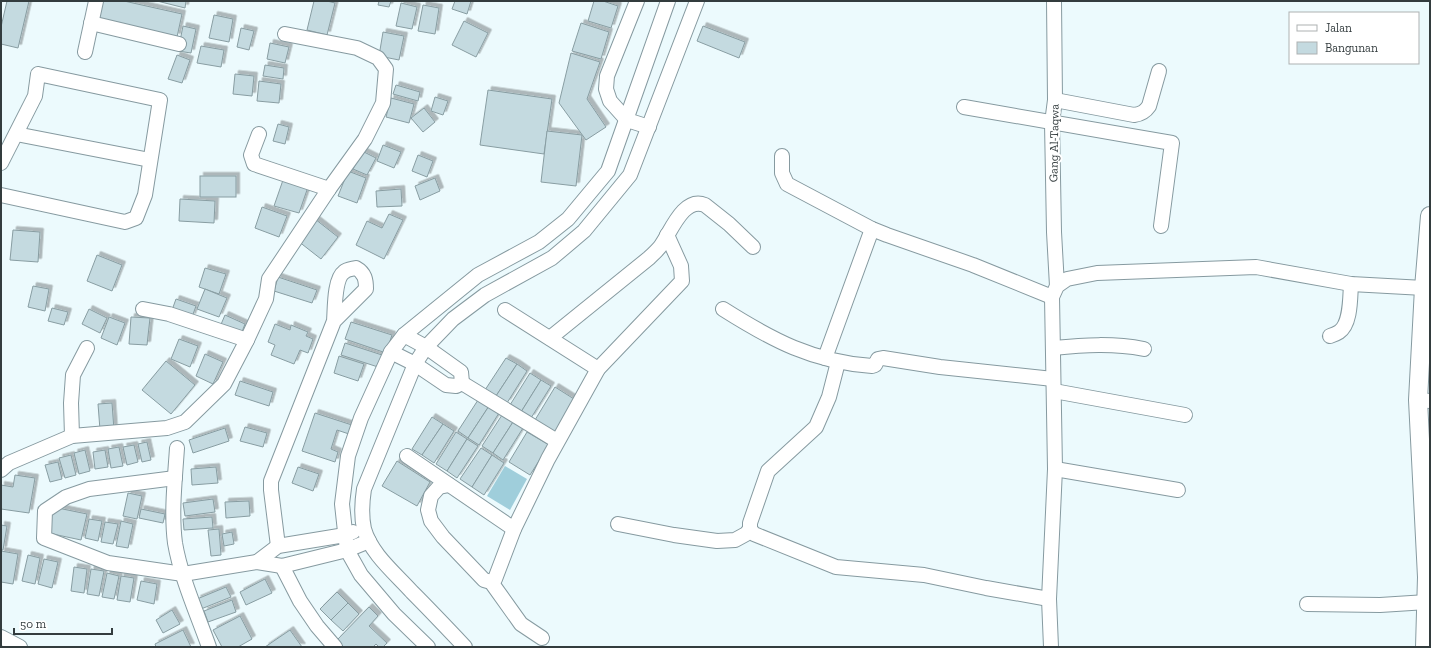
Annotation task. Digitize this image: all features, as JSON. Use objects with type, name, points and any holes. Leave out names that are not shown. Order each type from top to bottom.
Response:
[{"type":"main road","points":[[1425,647],[1429,577],[1424,400],[1424,288],[1428,258],[1430,216]]},
{"type":"street","points":[[85,52],[96,1]]},
{"type":"street","points":[[637,1],[607,76],[606,89],[610,101],[627,120],[648,127]]},
{"type":"street","points":[[428,647],[394,614],[361,575],[347,550],[342,504],[348,456],[361,418],[391,352],[404,335],[478,275],[539,242],[568,219],[608,171],[668,1]]},
{"type":"street","points":[[465,647],[378,554],[367,535],[362,506],[364,489],[415,364],[426,347],[453,319],[485,295],[552,258],[584,232],[630,176],[697,1]]},
{"type":"street","name":"Gang Al-Taqwa","points":[[1051,647],[1049,599],[1055,469],[1053,348],[1055,291],[1052,123],[1054,100],[1054,1]]},
{"type":"street","points":[[91,23],[179,44]]},
{"type":"street","points":[[1,470],[10,463],[72,436],[167,428],[185,422],[224,384],[248,340],[266,299],[269,278],[329,189],[365,139],[383,103],[386,70],[378,58],[357,48],[285,34]]},
{"type":"street","points":[[1054,100],[1134,115],[1141,114],[1150,106],[1159,71]]},
{"type":"street","points":[[1,164],[35,96],[38,74],[160,100],[145,195],[136,218],[124,222],[1,195]]},
{"type":"street","points":[[964,107],[1172,143],[1161,226]]},
{"type":"street","points":[[16,134],[150,160]]},
{"type":"street","points":[[259,134],[251,155],[254,164],[329,189]]},
{"type":"street","points":[[782,156],[782,173],[787,184],[872,229],[973,265],[1055,291],[1066,279],[1097,273],[1256,267],[1351,284],[1424,288]]},
{"type":"street","points":[[550,338],[649,258],[662,245],[684,210],[692,205],[702,204],[729,224],[753,247]]},
{"type":"street","points":[[872,229],[831,360],[829,397],[816,426],[768,472],[750,523],[750,529],[754,534],[836,567],[924,575],[1049,599]]},
{"type":"street","points":[[491,582],[495,579],[514,529],[557,442],[598,369],[682,282],[681,266],[667,235]]},
{"type":"street","points":[[1330,336],[1340,332],[1345,324],[1349,314],[1351,284]]},
{"type":"street","points":[[143,309],[169,314],[248,340]]},
{"type":"street","points":[[723,309],[757,331],[800,351],[831,360],[872,366],[875,365],[878,359],[883,358],[1053,385],[1185,415]]},
{"type":"street","points":[[505,310],[598,369]]},
{"type":"street","points":[[278,546],[271,481],[334,321]]},
{"type":"street","points":[[404,335],[426,347],[461,372],[462,383]]},
{"type":"street","points":[[1053,348],[1091,344],[1124,346],[1144,350]]},
{"type":"street","points":[[72,436],[71,403],[74,375],[87,348]]},
{"type":"street","points":[[391,352],[415,364],[446,386],[456,386],[462,383]]},
{"type":"street","points":[[462,383],[557,442]]},
{"type":"street","points":[[177,448],[173,510],[175,536],[183,574],[209,647]]},
{"type":"street","points":[[407,456],[514,529]]},
{"type":"street","points":[[1055,469],[1178,490]]},
{"type":"street","points":[[175,478],[89,489],[66,497],[45,511],[44,538],[108,563],[183,574],[257,562],[282,566],[347,550],[367,535]]},
{"type":"street","points":[[449,485],[439,488],[431,496],[428,510],[431,522],[443,537],[484,580],[491,582],[521,624],[542,638]]},
{"type":"street","points":[[618,524],[674,535],[717,541],[735,540],[746,534],[750,529]]},
{"type":"street","points":[[257,562],[278,546],[345,535],[367,535]]},
{"type":"street","points":[[282,566],[308,613],[335,647]]},
{"type":"street","points":[[1307,604],[1380,605],[1427,602]]},
{"type":"street","points":[[1,637],[20,647]]},
{"type":"shaded area","points":[[505,466],[527,479],[510,510],[487,496]]},
{"type":"building","points":[[7,1],[29,1],[18,48],[1,44],[1,27]]},
{"type":"building","points":[[101,1],[124,1],[182,14],[177,37],[97,19]]},
{"type":"building","points":[[157,1],[186,1],[185,8]]},
{"type":"building","points":[[314,1],[327,1],[335,3],[327,35],[307,30]]},
{"type":"building","points":[[379,1],[391,1],[389,7],[378,5]]},
{"type":"building","points":[[455,1],[471,1],[467,14],[452,9]]},
{"type":"building","points":[[594,1],[603,1],[618,6],[611,28],[588,21]]},
{"type":"building","points":[[401,3],[417,7],[412,29],[396,26]]},
{"type":"building","points":[[423,5],[439,8],[435,34],[418,31]]},
{"type":"building","points":[[214,15],[233,19],[229,42],[209,38]]},
{"type":"building","points":[[464,21],[488,33],[476,57],[452,45]]},
{"type":"building","points":[[581,23],[609,32],[601,59],[572,51]]},
{"type":"building","points":[[183,26],[196,29],[191,53],[178,51]]},
{"type":"building","points":[[703,26],[745,42],[739,58],[697,41]]},
{"type":"building","points":[[241,28],[254,31],[249,50],[237,47]]},
{"type":"building","points":[[383,32],[404,36],[399,60],[379,56]]},
{"type":"building","points":[[270,43],[289,47],[285,63],[267,59]]},
{"type":"building","points":[[201,46],[224,50],[221,67],[197,63]]},
{"type":"building","points":[[571,53],[600,62],[587,99],[606,127],[586,140],[559,103]]},
{"type":"building","points":[[177,55],[190,60],[182,83],[168,79]]},
{"type":"building","points":[[265,65],[284,68],[283,79],[263,76]]},
{"type":"building","points":[[235,74],[254,76],[252,96],[233,94]]},
{"type":"building","points":[[259,81],[281,84],[279,103],[257,101]]},
{"type":"building","points":[[396,85],[420,92],[418,101],[393,94]]},
{"type":"building","points":[[488,90],[552,99],[544,154],[480,145]]},
{"type":"building","points":[[435,97],[448,101],[443,115],[431,111]]},
{"type":"building","points":[[391,98],[414,104],[409,123],[386,117]]},
{"type":"building","points":[[424,108],[435,122],[423,132],[411,118]]},
{"type":"building","points":[[278,124],[289,127],[285,144],[273,141]]},
{"type":"building","points":[[547,131],[582,135],[576,186],[541,182]]},
{"type":"building","points":[[383,145],[401,152],[394,168],[377,161]]},
{"type":"building","points":[[362,151],[376,158],[367,175],[353,169]]},
{"type":"building","points":[[418,155],[433,161],[427,177],[412,171]]},
{"type":"building","points":[[348,171],[366,178],[357,203],[338,196]]},
{"type":"building","points":[[200,176],[236,176],[236,197],[200,197]]},
{"type":"building","points":[[435,178],[440,191],[420,200],[415,186]]},
{"type":"building","points":[[283,180],[308,187],[299,213],[274,206]]},
{"type":"building","points":[[401,189],[402,206],[377,207],[376,191]]},
{"type":"building","points":[[180,199],[215,201],[214,223],[179,221]]},
{"type":"building","points":[[262,207],[287,216],[279,237],[255,228]]},
{"type":"building","points":[[389,214],[403,220],[384,259],[356,245],[367,221],[382,228]]},
{"type":"building","points":[[315,219],[338,237],[321,259],[298,241]]},
{"type":"building","points":[[13,230],[40,232],[38,262],[10,260]]},
{"type":"building","points":[[97,255],[122,265],[112,291],[87,281]]},
{"type":"building","points":[[205,268],[226,274],[219,294],[199,287]]},
{"type":"building","points":[[278,277],[317,290],[312,303],[274,291]]},
{"type":"building","points":[[33,286],[49,289],[45,311],[28,307]]},
{"type":"building","points":[[205,289],[227,298],[219,317],[197,309]]},
{"type":"building","points":[[176,299],[196,306],[192,317],[172,310]]},
{"type":"building","points":[[52,308],[68,312],[64,325],[48,321]]},
{"type":"building","points":[[89,309],[107,318],[100,333],[82,324]]},
{"type":"building","points":[[225,315],[245,324],[240,337],[219,329]]},
{"type":"building","points":[[109,317],[125,323],[117,345],[101,338]]},
{"type":"building","points":[[131,317],[150,318],[147,345],[129,344]]},
{"type":"building","points":[[351,322],[392,335],[386,353],[345,339]]},
{"type":"building","points":[[275,324],[290,330],[291,325],[308,332],[306,336],[313,339],[308,353],[300,350],[294,364],[271,355],[275,345],[268,342]]},
{"type":"building","points":[[179,339],[198,346],[190,367],[171,359]]},
{"type":"building","points":[[345,343],[382,355],[378,367],[341,355]]},
{"type":"building","points":[[205,354],[223,362],[213,384],[196,376]]},
{"type":"building","points":[[339,356],[364,364],[358,381],[334,373]]},
{"type":"building","points":[[506,358],[517,364],[496,396],[485,390]]},
{"type":"building","points":[[166,361],[195,385],[171,414],[142,390]]},
{"type":"building","points":[[517,364],[527,371],[507,403],[496,396]]},
{"type":"building","points":[[530,373],[541,380],[521,412],[510,405]]},
{"type":"building","points":[[541,380],[551,386],[531,418],[521,412]]},
{"type":"building","points":[[240,381],[273,392],[269,406],[235,395]]},
{"type":"building","points":[[555,387],[574,399],[555,432],[535,420]]},
{"type":"building","points":[[478,400],[489,406],[468,438],[458,431]]},
{"type":"building","points":[[112,403],[114,430],[100,430],[98,404]]},
{"type":"building","points":[[489,406],[499,413],[479,445],[468,438]]},
{"type":"building","points":[[315,413],[355,426],[352,435],[337,430],[331,449],[338,452],[335,462],[302,451]]},
{"type":"building","points":[[502,415],[513,422],[493,453],[482,446]]},
{"type":"building","points":[[432,417],[443,424],[422,455],[412,449]]},
{"type":"building","points":[[513,422],[523,428],[503,460],[493,453]]},
{"type":"building","points":[[443,424],[454,431],[434,463],[422,455]]},
{"type":"building","points":[[245,427],[267,433],[263,447],[240,441]]},
{"type":"building","points":[[225,428],[229,441],[193,453],[189,440]]},
{"type":"building","points":[[456,432],[467,439],[447,471],[436,464]]},
{"type":"building","points":[[527,432],[549,445],[530,475],[509,462]]},
{"type":"building","points":[[467,439],[478,446],[457,478],[447,471]]},
{"type":"building","points":[[147,442],[151,460],[142,462],[138,444]]},
{"type":"building","points":[[134,445],[138,462],[127,465],[123,447]]},
{"type":"building","points":[[119,447],[123,466],[111,468],[108,449]]},
{"type":"building","points":[[481,448],[492,455],[472,487],[460,479]]},
{"type":"building","points":[[85,450],[90,471],[79,474],[74,453]]},
{"type":"building","points":[[105,450],[108,467],[95,469],[93,452]]},
{"type":"building","points":[[71,455],[76,475],[65,478],[59,458]]},
{"type":"building","points":[[492,455],[504,463],[484,495],[472,487]]},
{"type":"building","points":[[397,461],[430,482],[417,506],[382,486]]},
{"type":"building","points":[[58,462],[62,479],[50,482],[45,465]]},
{"type":"building","points":[[216,467],[218,483],[192,485],[191,469]]},
{"type":"building","points":[[298,467],[319,474],[313,491],[292,483]]},
{"type":"building","points":[[15,475],[35,478],[29,513],[1,509],[1,485],[13,487]]},
{"type":"building","points":[[128,493],[142,496],[137,519],[123,516]]},
{"type":"building","points":[[213,499],[215,512],[185,516],[183,503]]},
{"type":"building","points":[[249,501],[250,516],[226,518],[225,502]]},
{"type":"building","points":[[53,507],[87,514],[81,540],[48,533]]},
{"type":"building","points":[[141,509],[165,514],[163,523],[139,518]]},
{"type":"building","points":[[212,517],[213,528],[184,530],[183,519]]},
{"type":"building","points":[[89,519],[102,521],[98,541],[85,538]]},
{"type":"building","points":[[121,521],[133,524],[128,548],[116,546]]},
{"type":"building","points":[[105,522],[118,524],[113,544],[101,542]]},
{"type":"building","points":[[1,525],[7,526],[3,550],[1,550]]},
{"type":"building","points":[[219,529],[221,555],[211,556],[208,530]]},
{"type":"building","points":[[232,532],[234,544],[224,546],[222,534]]},
{"type":"building","points":[[1,551],[18,554],[13,584],[1,582]]},
{"type":"building","points":[[28,555],[40,558],[35,584],[22,581]]},
{"type":"building","points":[[44,559],[58,562],[52,588],[38,584]]},
{"type":"building","points":[[74,567],[87,569],[84,593],[71,591]]},
{"type":"building","points":[[91,569],[104,571],[99,596],[87,594]]},
{"type":"building","points":[[107,573],[119,576],[114,599],[102,597]]},
{"type":"building","points":[[121,576],[134,578],[130,602],[117,600]]},
{"type":"building","points":[[265,579],[272,593],[246,605],[240,592]]},
{"type":"building","points":[[141,581],[157,584],[154,604],[137,600]]},
{"type":"building","points":[[226,587],[231,597],[201,609],[197,599]]},
{"type":"building","points":[[337,592],[348,603],[331,620],[320,609]]},
{"type":"building","points":[[232,600],[236,612],[208,622],[204,611]]},
{"type":"building","points":[[348,603],[359,614],[343,631],[331,620]]},
{"type":"building","points":[[369,607],[378,616],[369,626],[387,643],[383,647],[379,647],[376,644],[373,647],[344,647],[337,640]]},
{"type":"building","points":[[172,610],[180,624],[163,633],[156,620]]},
{"type":"building","points":[[240,616],[252,639],[238,647],[222,647],[213,630]]},
{"type":"building","points":[[183,630],[191,647],[156,647],[155,644]]},
{"type":"building","points":[[290,630],[302,647],[265,647]]}]
